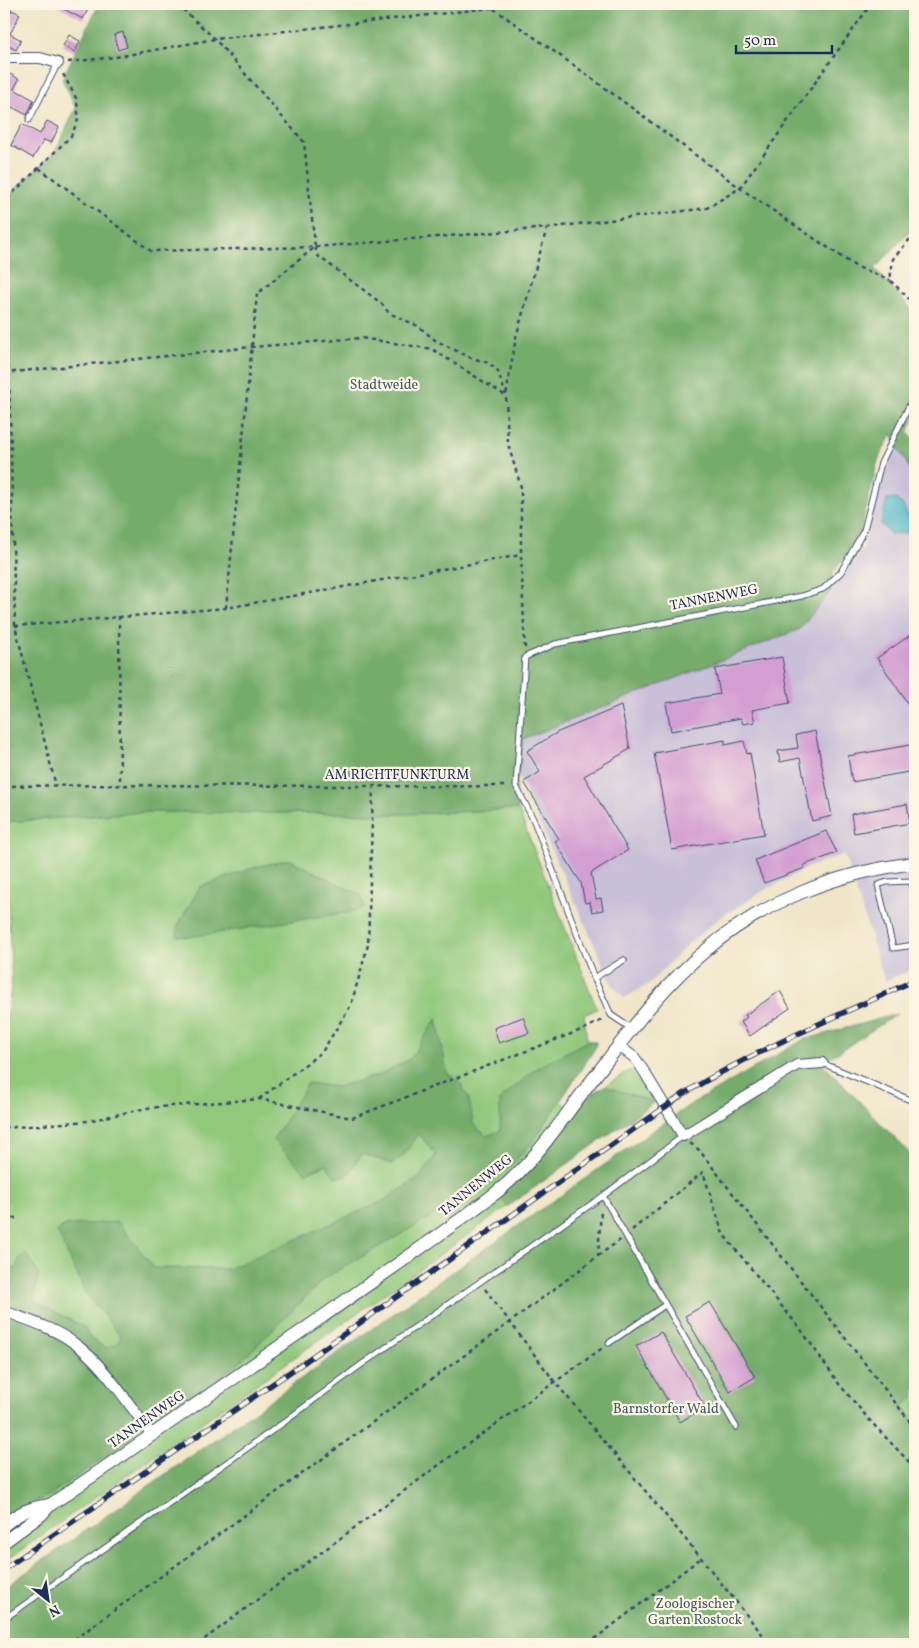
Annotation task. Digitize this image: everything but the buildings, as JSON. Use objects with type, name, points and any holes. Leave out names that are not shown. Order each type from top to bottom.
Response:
[{"type":"street","points":[[4,10],[7,4]]},
{"type":"street","points":[[4,58],[40,58],[58,63]]},
{"type":"street","name":"TANNENWEG","points":[[4,1542],[41,1515],[50,1505],[409,1256],[498,1191],[532,1158],[632,1029],[679,975],[736,927],[800,893],[854,874],[915,863]]},
{"type":"street","points":[[619,1046],[635,1058],[683,1136],[797,1065],[822,1063]]},
{"type":"street","points":[[4,1310],[54,1331],[74,1342],[93,1358],[152,1434]]},
{"type":"street","name":"TANNENWEG","points":[[4,1525],[32,1507],[50,1505]]},
{"type":"lane","points":[[29,120],[58,63]]},
{"type":"lane","name":"TANNENWEG","points":[[525,657],[555,644],[802,596],[823,588],[841,572],[864,530],[881,463],[915,394]]},
{"type":"lane","points":[[525,657],[516,786],[534,821],[594,978],[612,1015],[632,1029]]},
{"type":"lane","points":[[885,867],[887,882]]},
{"type":"lane","points":[[915,914],[912,881],[887,882],[878,885],[893,948],[915,945]]},
{"type":"lane","points":[[594,978],[624,960]]},
{"type":"lane","points":[[822,1063],[915,1102]]},
{"type":"lane","points":[[4,1619],[283,1423],[358,1367],[480,1283],[683,1136]]},
{"type":"lane","points":[[602,1196],[736,1427]]},
{"type":"lane","points":[[609,1343],[665,1305]]},
{"type":"path","points":[[176,4],[216,39],[304,142],[315,247],[318,256],[381,303],[390,313],[418,326],[435,340],[471,358],[486,362],[497,369],[506,396]]},
{"type":"path","points":[[487,4],[586,74],[740,188],[855,266],[890,280],[915,305]]},
{"type":"path","points":[[4,206],[10,196],[72,136],[78,120],[76,98],[58,63],[116,57],[216,39],[491,8],[510,4]]},
{"type":"path","points":[[39,168],[151,251],[315,247],[547,228],[707,208],[740,188],[871,4]]},
{"type":"path","points":[[525,657],[521,554],[521,487],[508,444],[506,396],[516,337],[547,228]]},
{"type":"path","points":[[890,280],[893,259],[915,233]]},
{"type":"path","points":[[226,608],[257,294],[315,247]]},
{"type":"path","points":[[4,334],[9,372],[15,626],[56,786]]},
{"type":"path","points":[[4,374],[252,347],[362,338],[432,349],[506,396]]},
{"type":"path","points":[[15,626],[226,608],[521,554]]},
{"type":"path","points":[[119,616],[120,785]]},
{"type":"path","name":"AM RICHTFUNKTURM","points":[[4,786],[516,786]]},
{"type":"path","points":[[259,1099],[322,1052],[351,1005],[368,945],[373,787]]},
{"type":"path","points":[[4,1128],[88,1121],[147,1108],[259,1099],[352,1118],[584,1028],[612,1015]]},
{"type":"path","points":[[683,1136],[699,1150],[915,1428]]},
{"type":"path","points":[[68,1644],[509,1323],[625,1236],[703,1172],[723,1234],[802,1331],[839,1384],[872,1423],[915,1468]]},
{"type":"path","points":[[598,1256],[602,1196]]},
{"type":"path","points":[[4,1218],[20,1218]]},
{"type":"path","points":[[480,1283],[555,1382],[770,1644]]},
{"type":"path","points":[[198,1644],[443,1462],[609,1343]]},
{"type":"path","points":[[588,1644],[701,1558]]},
{"type":"shaded area","points":[[896,445],[915,477],[915,968],[885,981],[844,854],[809,867],[765,890],[724,915],[690,942],[648,985],[624,998],[613,986],[518,775],[523,739],[800,629],[863,548],[883,478]]},
{"type":"green space","name":"Stadtweide","points":[[99,4],[915,4],[915,225],[875,269],[915,313],[915,416],[908,433],[915,439],[915,477],[896,445],[892,433],[878,460],[861,529],[842,561],[833,572],[832,589],[800,629],[523,739],[516,786],[518,809],[406,814],[143,812],[4,822],[4,209],[14,190],[55,152],[76,108],[62,79]]},
{"type":"green space","points":[[518,809],[597,1009],[584,1015],[587,1040],[596,1042],[595,1048],[560,1101],[570,1109],[630,1070],[654,1102],[4,1562],[4,1038],[12,982],[4,822],[143,812],[406,814]]},
{"type":"green space","points":[[289,859],[362,896],[364,908],[350,912],[190,937],[177,936],[178,925],[200,887],[252,868]]},
{"type":"green space","name":"Barnstorfer Wald","points":[[897,1014],[822,1063],[915,1159],[915,1397],[902,1406],[915,1422],[915,1644],[4,1644],[4,1588],[688,1106],[803,1040]]},
{"type":"green space","points":[[437,1018],[447,1073],[461,1084],[469,1099],[473,1124],[486,1136],[500,1131],[500,1100],[534,1070],[587,1041],[596,1042],[595,1048],[535,1139],[510,1167],[486,1185],[325,1278],[239,1363],[163,1416],[134,1411],[131,1439],[48,1496],[13,1511],[4,1518],[4,1269],[16,1268],[20,1257],[25,1252],[38,1274],[34,1301],[84,1327],[90,1338],[106,1348],[118,1343],[121,1337],[85,1292],[57,1231],[67,1225],[118,1222],[154,1268],[228,1269],[381,1202],[419,1178],[436,1155],[418,1133],[404,1155],[392,1164],[362,1154],[347,1176],[336,1177],[330,1171],[327,1164],[306,1173],[273,1140],[308,1083],[337,1087],[380,1075],[410,1059]]},
{"type":"green space","points":[[604,1086],[654,1102],[507,1207],[498,1191],[570,1109]]},
{"type":"green space","points":[[915,1397],[915,1422],[902,1406]]},
{"type":"water","points":[[894,498],[902,504],[913,524],[911,530],[907,533],[890,534],[881,524],[887,499]]},
{"type":"railway","points":[[4,1569],[303,1363],[685,1093],[770,1047],[915,980]]},
{"type":"park label","name":"Zoologischer Garten Rostock","points":[[695,1612]]}]
